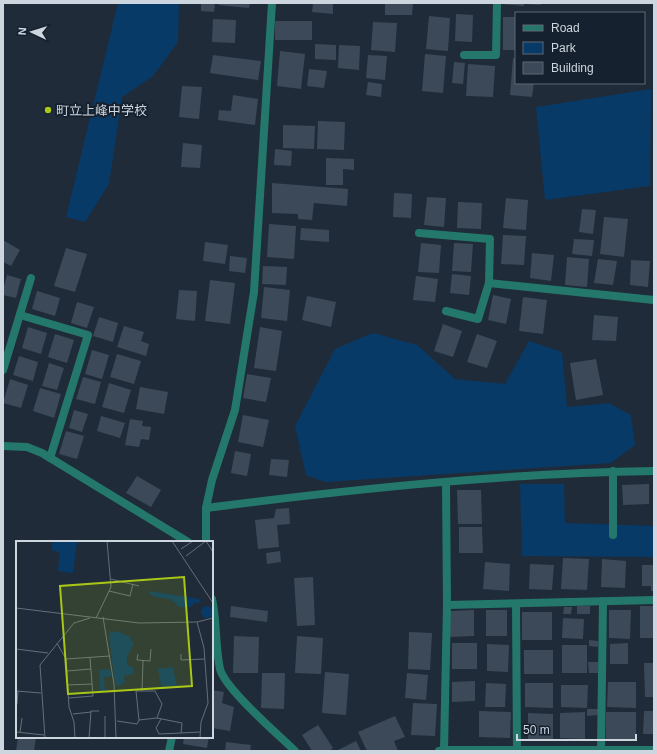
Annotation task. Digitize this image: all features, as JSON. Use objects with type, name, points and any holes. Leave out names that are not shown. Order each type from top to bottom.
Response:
[{"type":"street","points":[[206,541],[206,508],[212,480],[235,410],[254,292],[272,3]]},
{"type":"street","points":[[464,55],[496,55],[497,3]]},
{"type":"street","points":[[419,233],[490,239],[490,284],[478,319],[446,311]]},
{"type":"street","points":[[3,370],[31,278]]},
{"type":"street","points":[[490,284],[654,300]]},
{"type":"street","points":[[20,315],[88,335],[50,458]]},
{"type":"street","points":[[3,446],[27,448],[42,453],[186,541]]},
{"type":"street","points":[[206,508],[322,493],[446,482],[613,471],[654,471]]},
{"type":"street","points":[[613,471],[613,535]]},
{"type":"street","points":[[446,482],[447,605],[442,750],[654,750]]},
{"type":"street","points":[[447,605],[654,600]]},
{"type":"street","points":[[601,750],[603,601]]},
{"type":"street","points":[[516,604],[517,750]]},
{"type":"street","points":[[213,612],[220,671],[231,688],[295,751]]},
{"type":"street","points":[[169,751],[172,738]]},
{"type":"green space","points":[[118,3],[179,3],[178,42],[153,76],[122,97],[109,184],[85,222],[66,217]]},
{"type":"green space","points":[[651,89],[650,186],[545,200],[536,107]]},
{"type":"green space","points":[[373,333],[417,345],[455,379],[505,384],[529,341],[562,352],[567,407],[609,403],[631,415],[635,445],[611,463],[325,482],[306,475],[295,426],[335,349]]},
{"type":"green space","points":[[520,484],[564,484],[565,523],[654,526],[654,557],[522,556]]},
{"type":"building","points":[[201,3],[215,3],[214,12],[201,11]]},
{"type":"building","points":[[219,3],[250,3],[249,8],[218,5]]},
{"type":"building","points":[[313,3],[333,3],[333,14],[312,12]]},
{"type":"building","points":[[385,3],[413,3],[412,15],[385,15]]},
{"type":"building","points":[[524,3],[524,6],[501,4]]},
{"type":"building","points":[[541,3],[541,5],[525,4]]},
{"type":"building","points":[[456,14],[473,15],[472,42],[455,41]]},
{"type":"building","points":[[429,16],[450,18],[448,51],[426,49]]},
{"type":"building","points":[[503,17],[515,17],[515,50],[503,50]]},
{"type":"building","points":[[213,19],[236,20],[235,43],[212,42]]},
{"type":"building","points":[[275,21],[312,21],[312,40],[275,40]]},
{"type":"building","points":[[373,22],[397,23],[395,52],[371,50]]},
{"type":"building","points":[[315,44],[336,45],[336,60],[315,59]]},
{"type":"building","points":[[339,45],[360,46],[359,70],[338,68]]},
{"type":"building","points":[[280,51],[305,54],[301,89],[277,86]]},
{"type":"building","points":[[425,54],[446,56],[443,93],[422,91]]},
{"type":"building","points":[[213,55],[261,61],[258,80],[210,73]]},
{"type":"building","points":[[368,55],[387,56],[385,80],[366,78]]},
{"type":"building","points":[[513,58],[515,59],[515,84],[534,84],[532,97],[510,95]]},
{"type":"building","points":[[454,62],[465,63],[463,84],[452,83]]},
{"type":"building","points":[[468,64],[495,66],[493,97],[466,96]]},
{"type":"building","points":[[309,69],[327,71],[324,88],[307,86]]},
{"type":"building","points":[[368,82],[382,84],[381,97],[366,95]]},
{"type":"building","points":[[182,86],[202,87],[199,119],[179,117]]},
{"type":"building","points":[[233,95],[258,99],[255,125],[218,120],[219,110],[231,111]]},
{"type":"building","points":[[318,121],[345,122],[344,150],[317,149]]},
{"type":"building","points":[[283,125],[315,126],[314,149],[283,148]]},
{"type":"building","points":[[183,143],[202,145],[200,168],[181,167]]},
{"type":"building","points":[[275,149],[292,151],[291,166],[274,165]]},
{"type":"building","points":[[326,158],[354,159],[354,170],[343,169],[343,185],[326,185]]},
{"type":"building","points":[[272,183],[348,189],[347,206],[314,203],[312,220],[298,219],[298,214],[272,213]]},
{"type":"building","points":[[394,193],[412,194],[411,218],[393,217]]},
{"type":"building","points":[[427,197],[446,198],[444,227],[424,225]]},
{"type":"building","points":[[506,198],[528,200],[526,230],[503,228]]},
{"type":"building","points":[[458,202],[482,203],[481,229],[457,228]]},
{"type":"building","points":[[582,209],[596,210],[593,234],[579,232]]},
{"type":"building","points":[[604,217],[628,219],[624,257],[600,254]]},
{"type":"building","points":[[269,224],[296,226],[294,259],[267,257]]},
{"type":"building","points":[[301,228],[329,230],[329,242],[300,240]]},
{"type":"building","points":[[503,235],[526,236],[524,265],[501,264]]},
{"type":"building","points":[[574,239],[594,240],[592,256],[572,254]]},
{"type":"building","points":[[3,240],[20,250],[11,266],[3,262]]},
{"type":"building","points":[[205,242],[228,245],[225,264],[203,261]]},
{"type":"building","points":[[421,243],[441,245],[439,273],[418,272]]},
{"type":"building","points":[[454,243],[473,244],[471,272],[452,271]]},
{"type":"building","points":[[66,248],[87,254],[75,292],[54,286]]},
{"type":"building","points":[[532,253],[554,255],[551,281],[530,278]]},
{"type":"building","points":[[230,256],[247,258],[245,273],[229,271]]},
{"type":"building","points":[[567,257],[589,259],[587,287],[565,285]]},
{"type":"building","points":[[598,259],[617,261],[613,285],[594,283]]},
{"type":"building","points":[[631,260],[650,261],[648,287],[630,285]]},
{"type":"building","points":[[263,266],[287,267],[286,285],[262,284]]},
{"type":"building","points":[[452,274],[471,276],[469,295],[450,293]]},
{"type":"building","points":[[7,275],[21,279],[16,298],[3,295]]},
{"type":"building","points":[[416,276],[438,279],[435,302],[413,300]]},
{"type":"building","points":[[210,280],[235,283],[230,324],[205,321]]},
{"type":"building","points":[[264,287],[290,290],[287,321],[261,318]]},
{"type":"building","points":[[179,290],[197,291],[195,321],[176,319]]},
{"type":"building","points":[[37,291],[60,298],[55,316],[32,309]]},
{"type":"building","points":[[493,295],[511,299],[506,324],[488,320]]},
{"type":"building","points":[[307,296],[336,302],[331,327],[302,320]]},
{"type":"building","points":[[523,297],[547,300],[543,334],[519,331]]},
{"type":"building","points":[[77,302],[94,307],[87,328],[71,323]]},
{"type":"building","points":[[594,315],[618,317],[616,341],[592,340]]},
{"type":"building","points":[[99,317],[118,323],[113,342],[93,336]]},
{"type":"building","points":[[443,324],[462,331],[453,357],[434,351]]},
{"type":"building","points":[[124,326],[144,332],[141,341],[149,344],[146,356],[117,347]]},
{"type":"building","points":[[28,327],[47,333],[41,354],[22,348]]},
{"type":"building","points":[[260,327],[282,331],[276,371],[254,368]]},
{"type":"building","points":[[55,334],[74,340],[67,363],[48,357]]},
{"type":"building","points":[[477,334],[497,341],[487,368],[467,362]]},
{"type":"building","points":[[92,350],[109,355],[102,379],[85,374]]},
{"type":"building","points":[[117,354],[141,361],[134,384],[110,377]]},
{"type":"building","points":[[19,356],[38,362],[33,381],[13,375]]},
{"type":"building","points":[[596,359],[603,395],[576,400],[570,363]]},
{"type":"building","points":[[49,363],[64,368],[57,390],[42,386]]},
{"type":"building","points":[[247,374],[271,378],[266,402],[243,398]]},
{"type":"building","points":[[83,377],[101,382],[95,404],[76,399]]},
{"type":"building","points":[[10,379],[28,385],[21,408],[3,403]]},
{"type":"building","points":[[109,383],[131,390],[124,413],[102,407]]},
{"type":"building","points":[[140,387],[168,392],[164,414],[136,409]]},
{"type":"building","points":[[40,388],[61,394],[54,418],[33,411]]},
{"type":"building","points":[[74,410],[88,414],[82,432],[69,428]]},
{"type":"building","points":[[243,415],[269,420],[263,447],[238,442]]},
{"type":"building","points":[[101,416],[125,423],[120,438],[97,431]]},
{"type":"building","points":[[130,419],[143,421],[142,426],[151,427],[149,440],[141,439],[139,447],[125,445]]},
{"type":"building","points":[[66,431],[84,436],[77,459],[59,454]]},
{"type":"building","points":[[235,451],[251,454],[247,476],[231,473]]},
{"type":"building","points":[[271,459],[289,460],[287,477],[269,475]]},
{"type":"building","points":[[137,476],[161,490],[151,507],[126,493]]},
{"type":"building","points":[[649,484],[649,504],[623,505],[622,485]]},
{"type":"building","points":[[457,490],[481,490],[482,524],[458,524]]},
{"type":"building","points":[[289,508],[290,524],[277,525],[279,547],[258,549],[255,520],[274,518],[276,509]]},
{"type":"building","points":[[459,527],[482,527],[483,553],[459,553]]},
{"type":"building","points":[[280,551],[281,562],[267,564],[266,553]]},
{"type":"building","points":[[563,558],[589,559],[587,590],[561,589]]},
{"type":"building","points":[[602,559],[626,561],[625,588],[601,587]]},
{"type":"building","points":[[485,562],[510,564],[509,591],[483,589]]},
{"type":"building","points":[[530,564],[554,565],[552,590],[529,589]]},
{"type":"building","points":[[642,565],[654,565],[654,591],[651,591],[651,586],[642,586]]},
{"type":"building","points":[[313,577],[315,625],[297,626],[294,578]]},
{"type":"building","points":[[231,606],[268,611],[267,622],[230,617]]},
{"type":"building","points":[[577,606],[590,606],[590,614],[577,614]]},
{"type":"building","points":[[640,606],[654,606],[654,638],[640,638]]},
{"type":"building","points":[[564,607],[572,607],[571,614],[563,614]]},
{"type":"building","points":[[474,610],[474,636],[450,637],[450,611]]},
{"type":"building","points":[[486,610],[507,610],[507,636],[486,636]]},
{"type":"building","points":[[609,610],[631,610],[630,639],[609,638]]},
{"type":"building","points":[[522,612],[552,612],[552,640],[522,640]]},
{"type":"building","points":[[563,618],[584,619],[583,639],[562,638]]},
{"type":"building","points":[[409,632],[432,633],[430,670],[408,669]]},
{"type":"building","points":[[234,636],[259,637],[258,673],[233,673]]},
{"type":"building","points":[[297,636],[323,638],[321,674],[295,673]]},
{"type":"building","points":[[589,640],[598,641],[598,647],[589,646]]},
{"type":"building","points":[[452,643],[477,643],[477,669],[452,669]]},
{"type":"building","points":[[628,643],[628,664],[610,664],[610,644]]},
{"type":"building","points":[[487,644],[509,645],[508,672],[487,671]]},
{"type":"building","points":[[562,645],[587,645],[587,673],[562,673]]},
{"type":"building","points":[[524,650],[553,650],[553,674],[524,674]]},
{"type":"building","points":[[588,662],[598,662],[598,673],[589,673]]},
{"type":"building","points":[[644,663],[654,663],[654,697],[645,697]]},
{"type":"building","points":[[325,672],[349,674],[346,715],[322,713]]},
{"type":"building","points":[[262,673],[285,673],[284,709],[261,708]]},
{"type":"building","points":[[407,673],[428,675],[426,700],[405,698]]},
{"type":"building","points":[[475,681],[475,701],[452,702],[452,682]]},
{"type":"building","points":[[608,682],[636,682],[636,708],[607,707]]},
{"type":"building","points":[[486,683],[506,684],[505,707],[485,707]]},
{"type":"building","points":[[525,683],[553,683],[553,708],[525,707]]},
{"type":"building","points":[[561,685],[588,685],[587,708],[561,707]]},
{"type":"building","points":[[213,690],[224,692],[222,703],[234,707],[230,731],[213,728]]},
{"type":"building","points":[[413,703],[437,704],[435,736],[411,735]]},
{"type":"building","points":[[587,709],[598,709],[598,715],[587,716]]},
{"type":"building","points":[[479,711],[511,712],[510,738],[479,737]]},
{"type":"building","points":[[644,711],[654,711],[654,734],[643,734]]},
{"type":"building","points":[[585,712],[585,739],[560,738],[560,713]]},
{"type":"building","points":[[606,712],[636,712],[636,739],[606,739]]},
{"type":"building","points":[[528,713],[553,714],[553,741],[528,739]]},
{"type":"building","points":[[395,716],[405,737],[394,741],[398,751],[367,751],[358,732]]},
{"type":"building","points":[[318,725],[333,748],[329,751],[312,751],[302,735]]},
{"type":"building","points":[[18,738],[36,738],[34,751],[16,751]]},
{"type":"building","points":[[184,738],[209,738],[207,748],[183,744]]},
{"type":"building","points":[[356,741],[361,751],[336,751]]},
{"type":"building","points":[[226,742],[251,745],[250,751],[225,751]]},
{"type":"place","name":"町立上峰中学校","points":[[48,110]]}]
